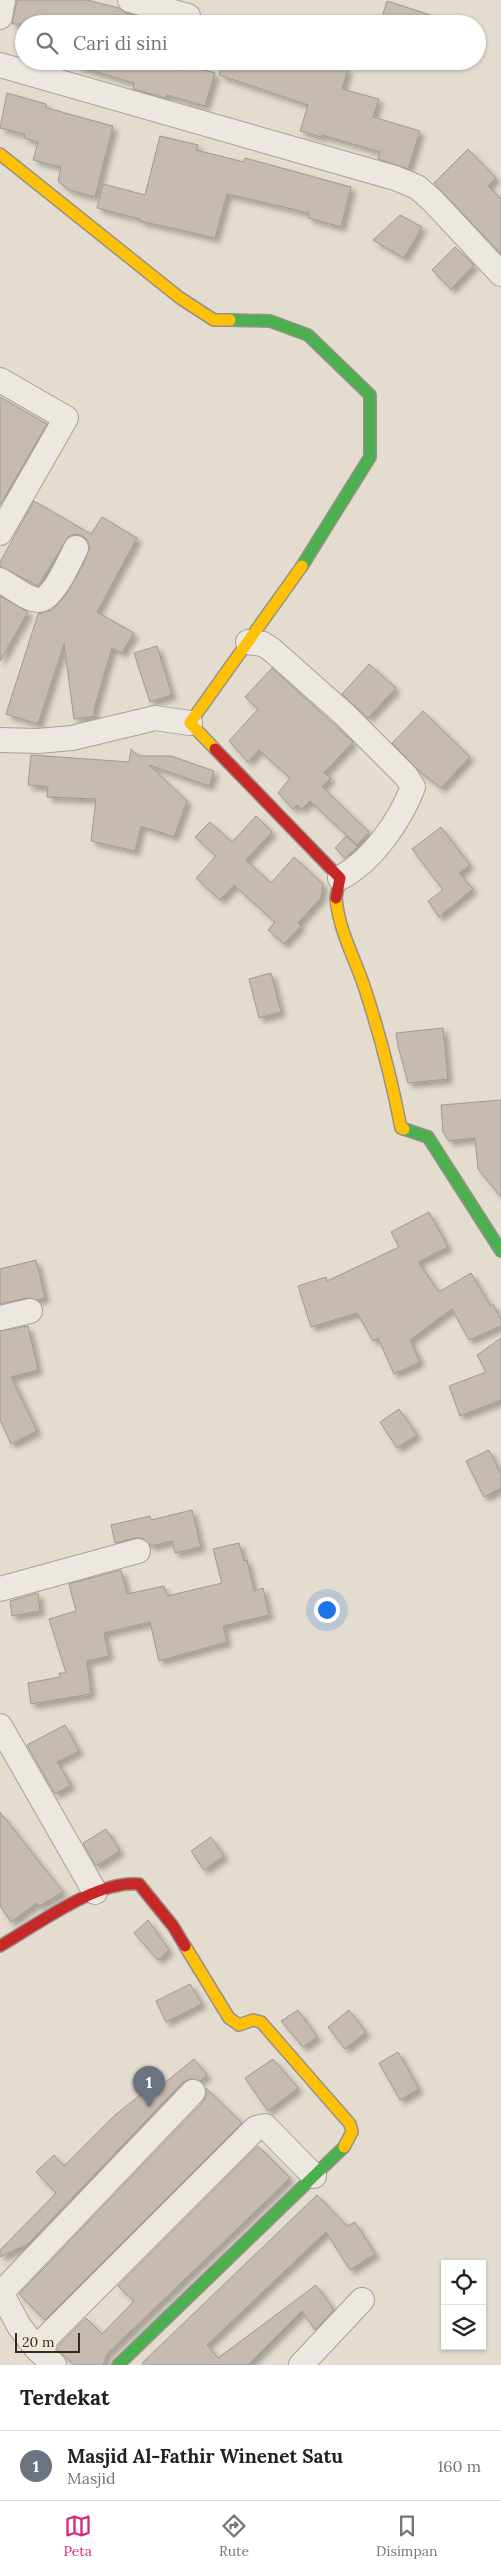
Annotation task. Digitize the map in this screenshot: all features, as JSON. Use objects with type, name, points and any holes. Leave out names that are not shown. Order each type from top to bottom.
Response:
[{"type":"street","points":[[0,17],[3,0]]},
{"type":"street","points":[[130,0],[184,15]]},
{"type":"street","points":[[0,65],[15,69]]},
{"type":"street","points":[[17,70],[385,176],[416,187],[501,274]]},
{"type":"street","points":[[0,154],[180,298],[214,320],[270,321],[308,334],[370,395],[370,457],[296,575],[190,723]]},
{"type":"street","points":[[0,380],[66,418],[0,534]]},
{"type":"street","points":[[0,580],[32,598],[38,600],[46,599],[76,548]]},
{"type":"street","points":[[248,642],[263,644],[285,662],[344,714],[406,776],[413,787],[407,803],[362,864],[340,878],[336,894],[338,920],[365,988],[393,1087],[401,1128],[428,1137],[501,1251]]},
{"type":"street","points":[[0,740],[38,741],[72,738],[155,718],[190,723],[293,832],[340,878]]},
{"type":"street","points":[[0,1318],[30,1311]]},
{"type":"street","points":[[0,1589],[138,1551]]},
{"type":"street","points":[[0,1726],[96,1892]]},
{"type":"street","points":[[0,1946],[96,1892],[125,1881],[139,1884],[173,1926],[229,2018],[238,2025],[253,2020],[261,2022],[350,2124],[352,2132],[345,2146],[118,2365]]},
{"type":"street","points":[[54,2365],[36,2348],[19,2326],[1,2291],[193,2092]]},
{"type":"street","points":[[36,2348],[256,2128],[265,2126],[314,2176]]},
{"type":"street","points":[[301,2365],[362,2300]]},
{"type":"building","points":[[17,0],[87,0],[119,8],[134,15],[15,15],[15,24],[12,24]]},
{"type":"building","points":[[387,1],[430,15],[383,15]]},
{"type":"building","points":[[90,70],[205,70],[215,73],[205,106],[167,95],[166,98],[133,89],[134,83]]},
{"type":"building","points":[[220,70],[348,70],[342,89],[379,99],[373,117],[420,131],[408,169],[378,159],[380,152],[322,135],[321,137],[300,131],[308,105],[219,75]]},
{"type":"building","points":[[7,93],[46,104],[45,107],[113,126],[95,197],[69,190],[58,181],[61,167],[33,160],[38,142],[24,138],[25,134],[0,128]]},
{"type":"building","points":[[160,136],[198,145],[196,150],[244,162],[245,158],[351,187],[341,227],[308,218],[309,213],[227,194],[215,238],[140,221],[140,219],[97,208],[103,184],[145,195]]},
{"type":"building","points":[[468,149],[496,178],[488,186],[501,199],[501,254],[434,183]]},
{"type":"building","points":[[400,215],[422,227],[404,258],[373,240]]},
{"type":"building","points":[[455,247],[474,265],[451,289],[432,270]]},
{"type":"building","points":[[0,397],[47,424],[0,505]]},
{"type":"building","points":[[34,501],[91,534],[102,517],[137,538],[97,612],[134,633],[122,653],[112,648],[94,709],[95,716],[74,719],[64,644],[38,724],[6,714],[38,614],[52,610],[65,596],[82,567],[90,547],[88,541],[82,535],[74,534],[68,537],[38,586],[0,566],[0,562]]},
{"type":"building","points":[[0,596],[28,612],[0,661]]},
{"type":"building","points":[[157,646],[172,695],[150,702],[134,653]]},
{"type":"building","points":[[369,664],[396,688],[368,718],[342,694]]},
{"type":"building","points":[[272,668],[353,742],[324,773],[331,778],[322,787],[369,832],[357,845],[310,801],[302,809],[297,805],[293,809],[278,793],[290,778],[259,750],[248,762],[229,741],[258,709],[245,697]]},
{"type":"building","points":[[423,711],[470,757],[441,788],[418,770],[392,743]]},
{"type":"building","points":[[131,749],[139,756],[171,756],[214,771],[209,786],[149,765],[187,801],[174,837],[141,826],[135,851],[91,841],[96,799],[47,797],[48,787],[28,785],[31,755],[129,762]]},
{"type":"building","points":[[256,816],[272,832],[246,860],[271,883],[294,857],[323,884],[321,898],[298,923],[301,926],[284,944],[268,930],[275,922],[234,885],[220,900],[196,878],[216,856],[195,837],[210,822],[232,842]]},
{"type":"building","points":[[441,827],[470,865],[459,873],[473,889],[439,917],[428,901],[443,890],[412,849]]},
{"type":"building","points":[[346,836],[358,847],[345,858],[335,848]]},
{"type":"building","points":[[271,973],[281,1012],[259,1018],[249,979]]},
{"type":"building","points":[[443,1028],[448,1079],[408,1083],[396,1033]]},
{"type":"building","points":[[501,1100],[501,1197],[478,1169],[475,1138],[449,1141],[443,1132],[441,1105]]},
{"type":"building","points":[[429,1212],[448,1247],[418,1262],[439,1292],[471,1273],[490,1306],[493,1304],[501,1320],[501,1326],[469,1340],[452,1309],[410,1340],[420,1362],[394,1374],[378,1338],[373,1341],[357,1313],[311,1327],[298,1286],[326,1277],[327,1281],[399,1247],[391,1232]]},
{"type":"building","points":[[36,1260],[45,1298],[37,1300],[27,1298],[0,1304],[0,1269]]},
{"type":"building","points":[[28,1326],[38,1370],[11,1377],[37,1431],[11,1444],[0,1420],[0,1331]]},
{"type":"building","points":[[501,1338],[501,1400],[460,1416],[449,1386],[486,1372],[477,1355]]},
{"type":"building","points":[[399,1409],[417,1435],[397,1448],[380,1422]]},
{"type":"building","points":[[489,1450],[501,1474],[501,1488],[484,1497],[466,1461]]},
{"type":"building","points":[[192,1510],[201,1547],[175,1553],[172,1541],[151,1546],[142,1538],[135,1538],[115,1543],[111,1525],[150,1516],[151,1520]]},
{"type":"building","points":[[239,1543],[244,1561],[247,1560],[254,1591],[263,1588],[269,1615],[223,1626],[227,1642],[159,1661],[150,1622],[104,1633],[109,1656],[87,1661],[91,1694],[31,1704],[28,1683],[60,1677],[59,1673],[66,1673],[49,1619],[76,1611],[69,1584],[121,1570],[127,1594],[164,1586],[167,1596],[222,1583],[213,1549]]},
{"type":"building","points":[[38,1593],[40,1611],[12,1616],[10,1601]]},
{"type":"building","points":[[65,1725],[79,1751],[57,1762],[71,1785],[55,1794],[27,1745]]},
{"type":"building","points":[[0,1812],[63,1892],[39,1906],[37,1903],[11,1922],[0,1906]]},
{"type":"building","points":[[106,1829],[120,1851],[96,1866],[83,1843]]},
{"type":"building","points":[[211,1837],[224,1856],[204,1870],[191,1851]]},
{"type":"building","points":[[148,1920],[169,1950],[158,1960],[134,1933]]},
{"type":"building","points":[[190,1984],[202,2004],[166,2022],[156,2001]]},
{"type":"building","points":[[298,2010],[317,2037],[303,2047],[281,2021]]},
{"type":"building","points":[[349,2010],[366,2032],[345,2049],[328,2027]]},
{"type":"building","points":[[398,2052],[419,2089],[400,2100],[379,2063]]},
{"type":"building","points":[[194,2059],[207,2075],[200,2081],[190,2079],[183,2082],[28,2244],[0,2257],[0,2250],[56,2193],[36,2172],[54,2155],[64,2166],[115,2115],[159,2080],[163,2084]]},
{"type":"building","points":[[273,2059],[298,2088],[268,2111],[245,2078]]},
{"type":"building","points":[[206,2088],[242,2123],[45,2320],[19,2294],[203,2102]]},
{"type":"building","points":[[258,2146],[290,2178],[107,2354],[103,2365],[74,2365],[56,2348],[86,2318],[102,2334],[134,2301],[118,2286]]},
{"type":"building","points":[[317,2195],[347,2226],[355,2222],[375,2254],[350,2270],[326,2232],[207,2345],[218,2358],[316,2285],[334,2310],[315,2330],[302,2311],[248,2365],[144,2365],[142,2363]]},
{"type":"traffic: fast","points":[[230,320],[270,321],[308,335],[370,395],[370,457],[302,566]]},
{"type":"traffic: fast","points":[[404,1129],[428,1137],[501,1251]]},
{"type":"traffic: fast","points":[[118,2365],[344,2147]]},
{"type":"traffic: slow","points":[[0,154],[180,298],[214,320],[230,320]]},
{"type":"traffic: slow","points":[[215,749],[190,723],[302,566]]},
{"type":"traffic: slow","points":[[336,898],[340,922],[376,1024],[390,1075],[401,1128],[404,1129]]},
{"type":"traffic: slow","points":[[185,1946],[229,2018],[239,2025],[253,2020],[261,2022],[350,2124],[352,2132],[344,2147]]},
{"type":"traffic: jam","points":[[215,749],[340,878],[336,898]]},
{"type":"traffic: jam","points":[[0,1946],[86,1896],[104,1889],[139,1884],[173,1926],[185,1946]]},
{"type":"place","name":"Masjid Al-Fathir Winenet Satu","points":[[149,2107]]}]
